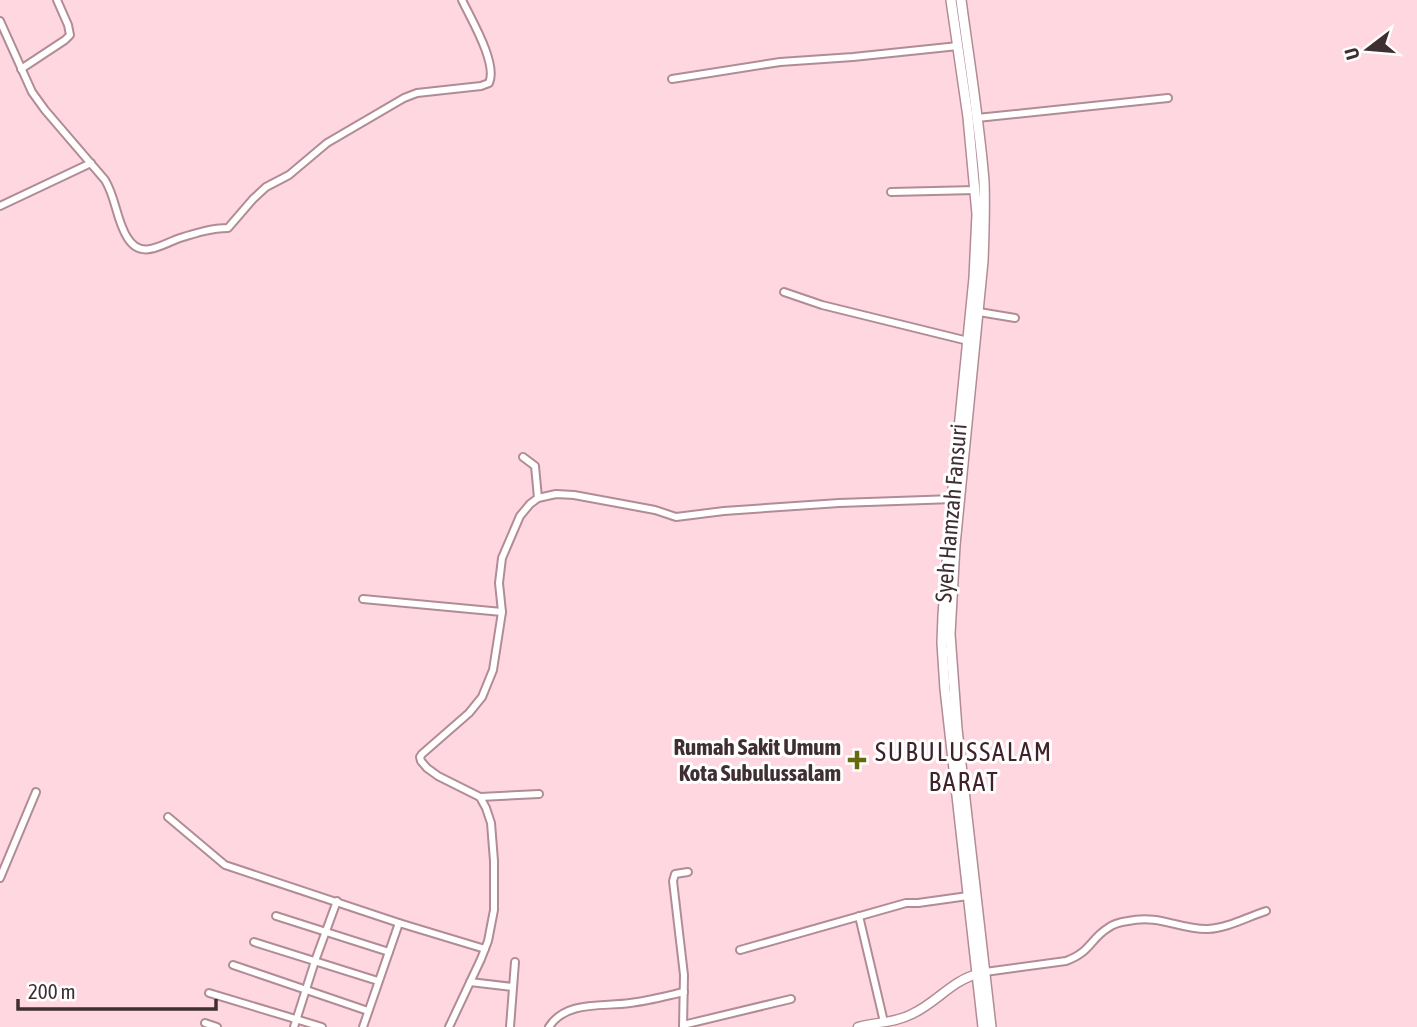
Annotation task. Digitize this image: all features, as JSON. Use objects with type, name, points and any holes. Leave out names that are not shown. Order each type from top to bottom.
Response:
[{"type":"main road","name":"Syeh Hamzah Fansuri","points":[[951,0],[985,214],[979,312],[943,615],[968,896],[991,1027]]},
{"type":"main road","name":"Syeh Hamzah Fansuri","points":[[956,500],[974,278],[978,171],[977,118],[961,0]]},
{"type":"main road","name":"Syeh Hamzah Fansuri","points":[[947,663],[972,866],[983,1027]]},
{"type":"street","points":[[21,69],[70,35],[57,0]]},
{"type":"street","points":[[0,22],[32,92],[110,188],[125,235],[141,249],[153,249],[208,229],[228,228],[260,190],[289,175],[327,143],[396,102],[417,93],[489,83],[492,75],[485,52],[462,0]]},
{"type":"street","points":[[672,79],[780,62],[958,46]]},
{"type":"street","points":[[977,118],[1168,98]]},
{"type":"street","points":[[0,206],[91,163]]},
{"type":"street","points":[[891,192],[976,190]]},
{"type":"street","points":[[785,292],[822,305],[968,341]]},
{"type":"street","points":[[979,312],[1015,318]]},
{"type":"street","points":[[523,457],[535,466],[538,498]]},
{"type":"street","points":[[539,794],[480,797],[438,776],[427,768],[420,757],[482,698],[493,670],[502,612],[499,583],[502,558],[520,516],[538,498],[556,494],[574,495],[655,510],[676,517],[839,503],[956,500]]},
{"type":"street","points":[[363,599],[502,612]]},
{"type":"street","points":[[0,878],[36,792]]},
{"type":"street","points":[[449,1027],[485,948],[494,910],[491,823],[480,797]]},
{"type":"street","points":[[168,817],[225,865],[399,923],[485,948]]},
{"type":"street","points":[[688,872],[676,874],[673,881],[682,942],[683,1026],[791,999]]},
{"type":"street","points":[[740,950],[906,903],[968,896]]},
{"type":"street","points":[[293,1027],[337,901]]},
{"type":"street","points":[[858,1027],[887,1023],[913,1014],[965,977],[1073,959],[1089,948],[1109,927],[1130,920],[1157,919],[1206,929],[1221,927],[1266,911]]},
{"type":"street","points":[[276,916],[389,952]]},
{"type":"street","points":[[859,916],[887,1023]]},
{"type":"street","points":[[363,1027],[399,923]]},
{"type":"street","points":[[254,942],[378,981]]},
{"type":"street","points":[[510,1027],[515,962]]},
{"type":"street","points":[[233,965],[368,1011]]},
{"type":"street","points":[[470,982],[513,987]]},
{"type":"street","points":[[549,1027],[558,1016],[578,1008],[631,1003],[684,992]]},
{"type":"street","points":[[209,993],[322,1027]]},
{"type":"street","points":[[205,1023],[218,1027]]},
{"type":"place","name":"Rumah Sakit Umum Kota Subulussalam","points":[[857,760]]},
{"type":"district","name":"SUBULUSSALAM BARAT","points":[[964,767]]}]
